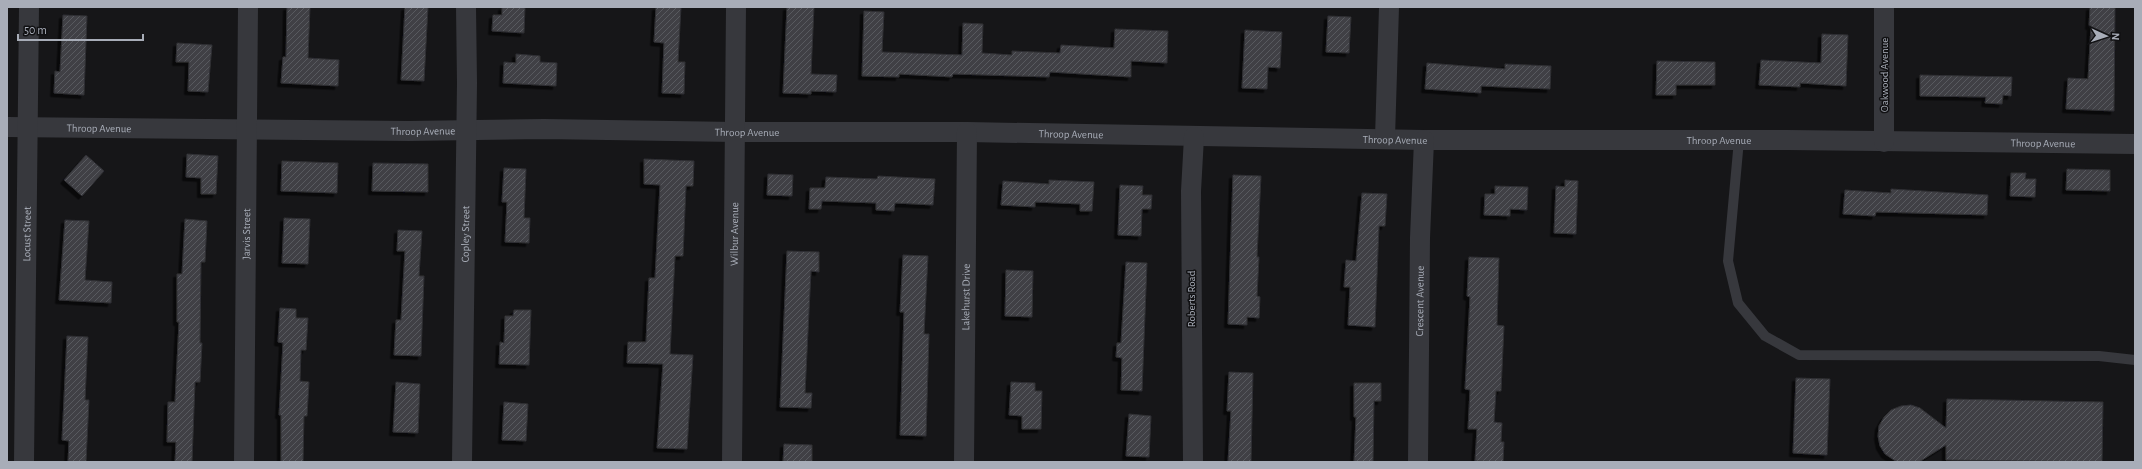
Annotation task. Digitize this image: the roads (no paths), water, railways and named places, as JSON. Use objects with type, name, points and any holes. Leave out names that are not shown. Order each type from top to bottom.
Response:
[{"type":"street","name":"Locust Street","points":[[24,462],[29,127],[29,7]]},
{"type":"street","name":"Jarvis Street","points":[[244,462],[248,7]]},
{"type":"street","name":"Copley Street","points":[[462,462],[466,7]]},
{"type":"street","name":"Wilbur Avenue","points":[[732,462],[736,7]]},
{"type":"street","points":[[1384,138],[1388,7]]},
{"type":"street","name":"Oakwood Avenue","points":[[1884,7],[1884,142]]},
{"type":"street","name":"Throop Avenue","points":[[7,127],[247,128],[284,130],[551,129],[735,132],[967,132],[1194,137],[1384,138],[1424,140],[1739,140],[2135,144]]},
{"type":"street","name":"Lakehurst Drive","points":[[964,462],[967,132]]},
{"type":"street","name":"Roberts Road","points":[[1193,462],[1191,191],[1194,137]]},
{"type":"street","name":"Crescent Avenue","points":[[1418,462],[1420,238],[1424,140]]},
{"type":"lane","points":[[1739,140],[1728,261],[1738,303],[1765,336],[1798,355],[2099,356],[2135,360]]}]
